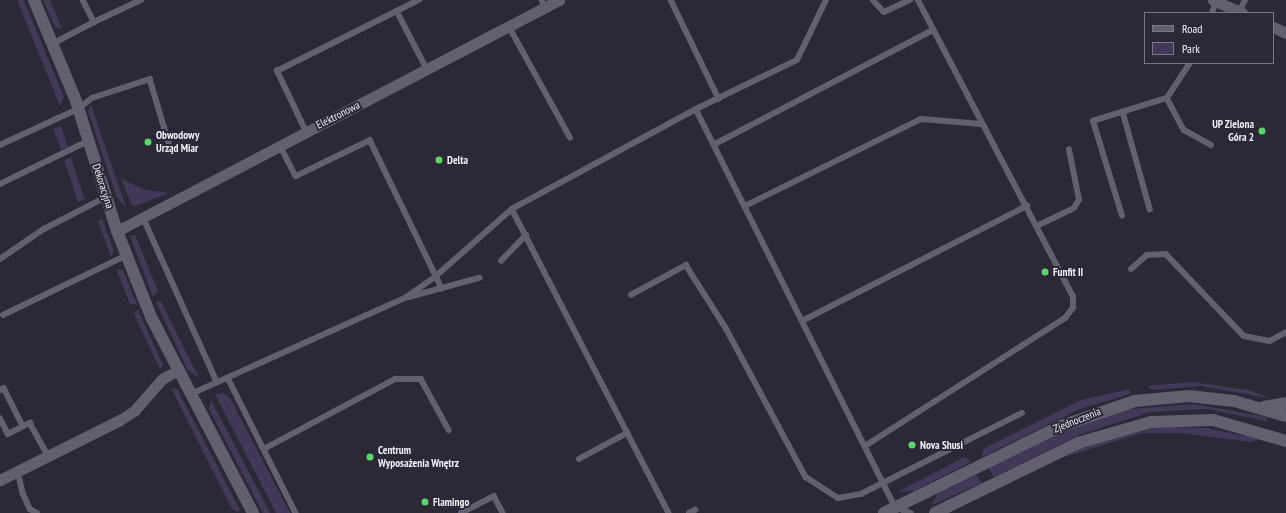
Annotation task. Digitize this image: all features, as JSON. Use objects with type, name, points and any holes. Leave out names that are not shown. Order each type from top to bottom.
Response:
[{"type":"main road","name":"Dekoracyjna","points":[[34,0],[54,42],[78,109],[117,231],[127,255],[190,395],[253,513]]},
{"type":"main road","name":"Zjednoczenia","points":[[884,513],[1097,411],[1135,401],[1189,396],[1262,408],[1286,416]]},
{"type":"main road","points":[[1262,408],[1286,403]]},
{"type":"main road","name":"Zjednoczenia","points":[[935,513],[1078,443],[1128,427],[1194,418],[1270,434],[1286,441]]},
{"type":"main road","points":[[1270,434],[1286,431]]},
{"type":"street","name":"Elektronowa","points":[[117,231],[509,26],[544,4],[559,0]]},
{"type":"street","points":[[1215,1],[1241,12]]},
{"type":"street","points":[[1274,27],[1286,33]]},
{"type":"street","points":[[0,480],[134,411],[157,383],[178,370]]},
{"type":"lane","points":[[83,0],[94,22]]},
{"type":"lane","points":[[54,42],[141,0]]},
{"type":"lane","points":[[306,132],[277,70],[419,0]]},
{"type":"lane","points":[[672,0],[719,99]]},
{"type":"lane","points":[[405,298],[436,276],[512,209],[696,109],[797,60],[826,0]]},
{"type":"lane","points":[[873,0],[884,12],[910,0]]},
{"type":"lane","points":[[865,446],[1065,318],[1073,308],[1073,297],[1038,226],[981,124],[918,0]]},
{"type":"lane","points":[[1241,12],[1245,0]]},
{"type":"lane","points":[[1212,12],[1215,1]]},
{"type":"lane","points":[[397,11],[427,69]]},
{"type":"lane","points":[[509,26],[570,137]]},
{"type":"lane","points":[[715,144],[933,30]]},
{"type":"lane","points":[[1122,216],[1094,121],[1167,98],[1189,64]]},
{"type":"lane","points":[[0,145],[78,109],[99,95],[150,79],[172,153]]},
{"type":"lane","points":[[1167,98],[1184,130],[1211,145]]},
{"type":"lane","points":[[696,109],[715,144],[895,507],[911,513]]},
{"type":"lane","points":[[1123,112],[1150,209]]},
{"type":"lane","points":[[745,206],[921,119],[981,124]]},
{"type":"lane","points":[[280,146],[296,176],[370,140],[442,288]]},
{"type":"lane","points":[[0,184],[88,141]]},
{"type":"lane","points":[[1038,226],[1074,208],[1079,200],[1069,150]]},
{"type":"lane","points":[[0,259],[44,229],[106,197]]},
{"type":"lane","points":[[802,321],[1027,206]]},
{"type":"lane","points":[[512,209],[668,513]]},
{"type":"lane","points":[[143,217],[217,382]]},
{"type":"lane","points":[[501,261],[526,235]]},
{"type":"lane","points":[[1131,270],[1147,255],[1166,254],[1244,336],[1270,341],[1286,332]]},
{"type":"lane","points":[[3,315],[127,255]]},
{"type":"lane","points":[[631,295],[686,265],[726,328],[806,477],[838,498],[861,494],[1022,413]]},
{"type":"lane","points":[[190,395],[405,298],[480,278]]},
{"type":"lane","points":[[228,378],[296,513]]},
{"type":"lane","points":[[264,449],[395,379],[421,379],[449,430]]},
{"type":"lane","points":[[0,390],[4,388],[23,426]]},
{"type":"lane","points":[[0,418],[8,434],[30,423],[48,456]]},
{"type":"lane","points":[[579,459],[627,433]]},
{"type":"lane","points":[[18,471],[23,493],[30,509],[37,513]]},
{"type":"lane","points":[[461,513],[494,496],[503,513]]},
{"type":"green space","points":[[17,0],[23,0],[27,8],[64,97],[60,106]]},
{"type":"green space","points":[[43,0],[50,0],[62,29],[55,27]]},
{"type":"green space","points":[[91,105],[126,207],[117,198],[88,111]]},
{"type":"green space","points":[[61,126],[68,147],[61,149],[53,129]]},
{"type":"green space","points":[[71,158],[85,200],[78,202],[64,160]]},
{"type":"green space","points":[[121,179],[146,190],[169,193],[133,207]]},
{"type":"green space","points":[[102,219],[114,251],[111,257],[98,221]]},
{"type":"green space","points":[[135,235],[158,291],[153,297],[130,236]]},
{"type":"green space","points":[[116,269],[123,270],[137,305],[130,304]]},
{"type":"green space","points":[[161,301],[199,378],[187,369],[156,302]]},
{"type":"green space","points":[[138,310],[163,365],[160,369],[134,314]]},
{"type":"green space","points":[[1192,382],[1249,390],[1273,399],[1201,386],[1152,390],[1147,386]]},
{"type":"green space","points":[[171,388],[177,389],[240,510],[237,512],[231,507]]},
{"type":"green space","points":[[1130,389],[1130,394],[1080,409],[982,457],[983,449],[1081,400]]},
{"type":"green space","points":[[224,393],[231,400],[290,513],[276,513],[215,394]]},
{"type":"green space","points":[[211,400],[270,513],[263,513],[209,409]]},
{"type":"green space","points":[[1194,404],[1267,417],[1266,421],[1208,409],[1150,412],[1079,435],[994,477],[988,468],[1064,429],[1128,409]]},
{"type":"green space","points":[[1158,427],[1207,428],[1259,439],[1251,442],[1181,433],[1142,433],[1061,458],[1082,447]]},
{"type":"green space","points":[[965,457],[971,462],[914,491],[897,492]]},
{"type":"green space","points":[[976,474],[982,483],[932,505],[937,494]]},
{"type":"place","name":"UP Zielona Góra 2","points":[[1262,131]]},
{"type":"place","name":"Obwodowy Urząd Miar","points":[[148,142]]},
{"type":"place","name":"Delta","points":[[439,160]]},
{"type":"place","name":"Funfit II","points":[[1045,272]]},
{"type":"place","name":"Nova Shusi","points":[[912,445]]},
{"type":"place","name":"Centrum Wyposażenia Wnętrz","points":[[370,457]]},
{"type":"place","name":"Flamingo","points":[[425,502]]}]
